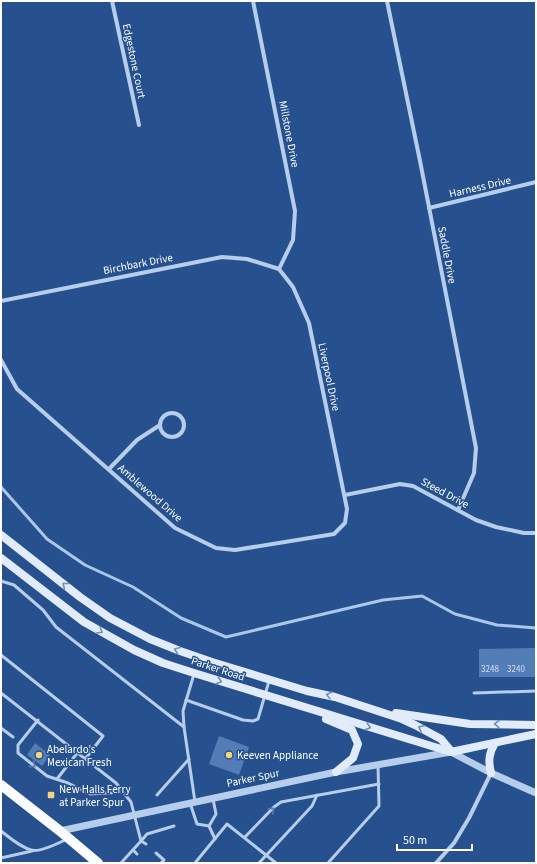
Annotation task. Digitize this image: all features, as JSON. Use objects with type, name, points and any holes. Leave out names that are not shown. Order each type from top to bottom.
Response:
[{"type":"main road","name":"Parker Road","points":[[1,535],[80,597],[110,618],[150,639],[180,651],[307,691],[335,697],[402,719],[441,739],[451,752]]},
{"type":"main road","name":"Parker Road","points":[[1,558],[84,622],[134,650],[163,663],[284,702],[451,752],[536,734]]},
{"type":"main road","points":[[284,702],[352,730],[358,744],[353,758],[336,772]]},
{"type":"main road","name":"Parker Road","points":[[366,707],[470,724],[536,725]]},
{"type":"main road","points":[[491,773],[489,758],[495,742]]},
{"type":"main road","points":[[2,786],[69,838],[98,863]]},
{"type":"street","name":"Edgestone Court","points":[[112,1],[139,125]]},
{"type":"street","name":"Millstone Drive","points":[[253,1],[295,211],[293,240],[279,270]]},
{"type":"street","name":"Saddle Drive","points":[[387,1],[476,448],[474,473],[458,510]]},
{"type":"street","name":"Harness Drive","points":[[428,208],[536,182]]},
{"type":"street","name":"Birchbark Drive","points":[[1,301],[222,257],[247,258],[279,270]]},
{"type":"street","name":"Liverpool Drive","points":[[279,270],[293,287],[309,323],[345,495]]},
{"type":"street","name":"Amblewood Drive","points":[[1,360],[17,389],[175,528],[216,548],[235,550],[334,534],[345,523],[347,509],[345,495]]},
{"type":"street","points":[[109,469],[137,440],[160,426],[163,417],[171,413],[180,415],[184,423],[183,432],[176,437],[167,436],[161,430],[160,426]]},
{"type":"street","name":"Steed Drive","points":[[345,495],[400,484],[413,486],[476,520],[496,527],[524,533],[536,532]]},
{"type":"street","points":[[451,752],[491,773],[536,793]]},
{"type":"street","name":"Parker Spur","points":[[60,831],[336,772],[451,752]]},
{"type":"street","points":[[436,863],[454,843],[469,818],[491,773]]},
{"type":"lane","points":[[1,581],[14,585],[43,610],[56,627],[184,727]]},
{"type":"lane","points":[[1,655],[103,736],[86,758]]},
{"type":"lane","points":[[194,673],[183,711],[184,727],[197,824],[209,826]]},
{"type":"lane","points":[[186,700],[243,720],[253,721],[258,719],[270,679]]},
{"type":"lane","points":[[474,693],[536,691]]},
{"type":"lane","points":[[1,693],[38,720],[116,783],[131,802],[141,841],[146,844]]},
{"type":"lane","points":[[38,720],[18,745],[18,753],[47,776],[90,794],[123,792]]},
{"type":"lane","points":[[1,728],[13,737]]},
{"type":"lane","points":[[57,779],[78,752]]},
{"type":"lane","points":[[157,795],[189,760]]},
{"type":"lane","points":[[328,863],[379,806],[378,765]]},
{"type":"lane","points":[[245,837],[274,807],[281,802],[379,784]]},
{"type":"lane","points":[[259,863],[312,806],[318,795]]},
{"type":"lane","points":[[209,826],[216,814],[213,798]]},
{"type":"lane","points":[[195,863],[228,824],[276,863]]},
{"type":"lane","points":[[121,863],[147,834],[174,826]]},
{"type":"lane","points":[[209,826],[215,838]]},
{"type":"lane","points":[[1,831],[22,846],[32,851]]},
{"type":"lane","points":[[1,858],[52,846],[69,838]]},
{"type":"lane","points":[[133,850],[138,854]]},
{"type":"lane","points":[[156,853],[164,860],[161,863]]},
{"type":"lane","points":[[127,856],[132,860]]},
{"type":"building","points":[[536,648],[536,677],[479,677],[479,649]]},
{"type":"building","name":"Keeven Appliance","points":[[219,736],[249,747],[239,775],[209,764]]},
{"type":"building","name":"Abelardo’s Mexican Fresh","points":[[35,743],[50,755],[42,766],[27,755]]},
{"type":"waterway","points":[[1,487],[47,539],[85,565],[133,587],[181,618],[226,637],[383,600],[422,596],[455,614],[497,625],[536,628]]},
{"type":"place","name":"Abelardo’s Mexican Fresh","points":[[39,755]]},
{"type":"place","name":"Keeven Appliance","points":[[229,755]]},
{"type":"place","name":"New Halls Ferry at Parker Spur","points":[[51,795]]}]
